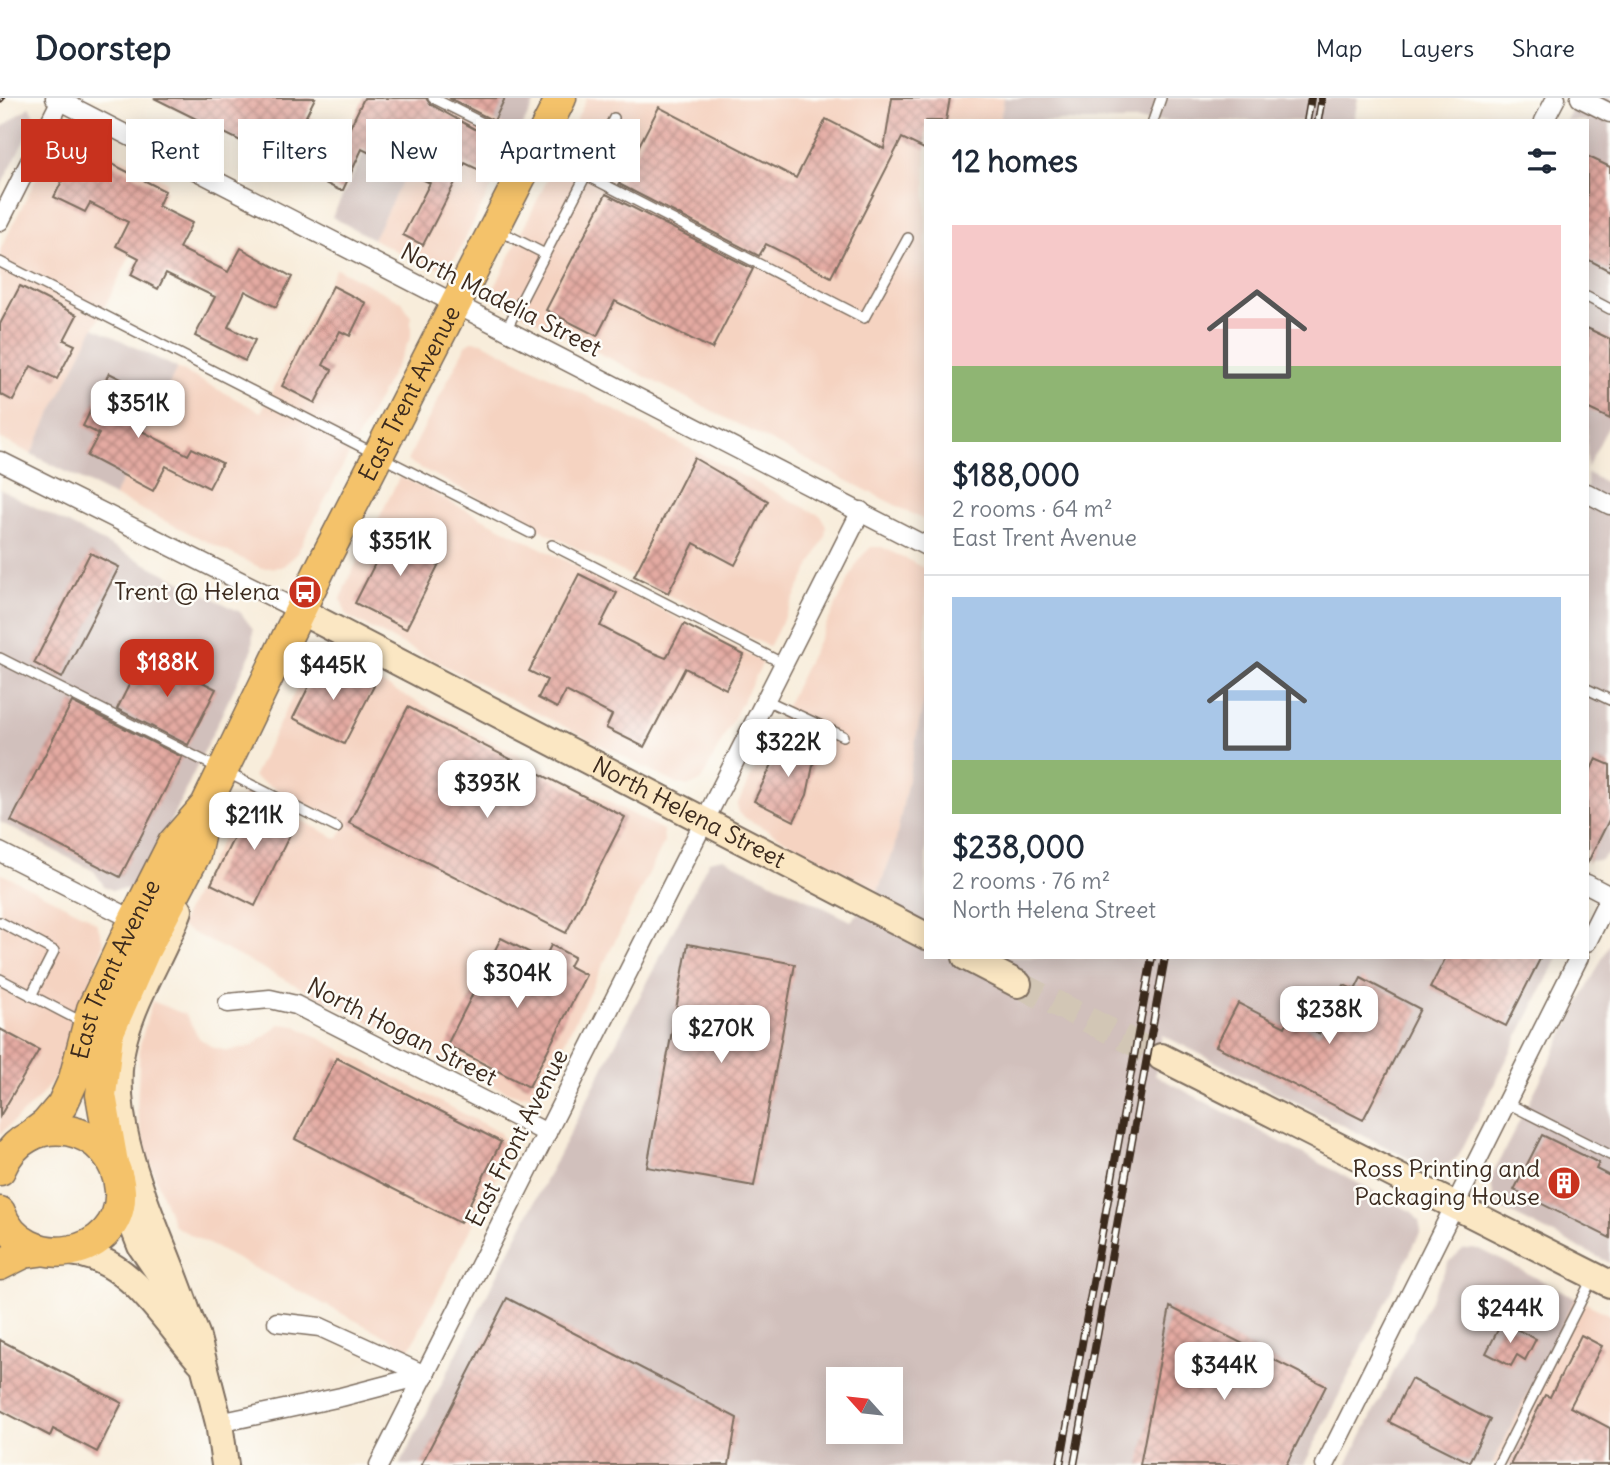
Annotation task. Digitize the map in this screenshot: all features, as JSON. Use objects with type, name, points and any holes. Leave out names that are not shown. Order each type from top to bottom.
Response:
[{"type":"main road","name":"East Trent Avenue","points":[[550,119],[561,98]]},
{"type":"main road","name":"East Trent Avenue","points":[[120,1192],[102,1113],[103,1053],[173,843],[206,805],[300,611],[518,182]]},
{"type":"main road","name":"East Trent Avenue","points":[[0,1170],[16,1142],[46,1124],[62,1105],[74,1079],[87,1024],[144,926],[195,855],[206,805]]},
{"type":"main road","points":[[16,1142],[53,1129],[77,1132],[98,1144],[113,1163]]},
{"type":"main road","points":[[0,1265],[13,1257],[39,1251],[71,1252],[84,1247],[106,1230],[113,1219],[120,1192]]},
{"type":"main road","points":[[0,1212],[12,1233],[39,1251]]},
{"type":"street","points":[[1545,119],[1556,98]]},
{"type":"street","points":[[1580,98],[1610,113]]},
{"type":"street","points":[[0,221],[59,99]]},
{"type":"street","name":"North Madelia Street","points":[[59,99],[924,545]]},
{"type":"street","name":"North Helena Street","points":[[0,461],[300,611],[924,935]]},
{"type":"street","points":[[1589,494],[1610,505]]},
{"type":"street","name":"East Front Avenue","points":[[379,1465],[861,511]]},
{"type":"street","points":[[0,852],[144,926]]},
{"type":"street","points":[[195,855],[178,913],[129,1021],[119,1074],[124,1125],[140,1191],[170,1260],[196,1334],[201,1362],[219,1423],[225,1465]]},
{"type":"street","points":[[1589,885],[1610,896],[1589,938]]},
{"type":"street","points":[[970,959],[1018,985]]},
{"type":"street","points":[[1325,1465],[1579,959]]},
{"type":"street","name":"North Hogan Street","points":[[228,1003],[270,999],[296,1005],[548,1133]]},
{"type":"street","points":[[1161,1058],[1602,1280]]},
{"type":"street","points":[[120,1192],[125,1212],[144,1251],[188,1315]]},
{"type":"street","points":[[71,1252],[96,1256],[122,1273],[153,1303],[201,1362]]},
{"type":"street","points":[[277,1322],[320,1327],[425,1375]]},
{"type":"street","points":[[219,1423],[341,1397],[425,1375]]},
{"type":"lane","points":[[433,98],[476,120]]},
{"type":"lane","points":[[1154,119],[1161,98]]},
{"type":"lane","points":[[506,330],[582,182]]},
{"type":"lane","points":[[600,182],[864,318],[908,238]]},
{"type":"lane","points":[[495,228],[545,254]]},
{"type":"lane","points":[[0,262],[530,533]]},
{"type":"lane","points":[[1589,298],[1610,309]]},
{"type":"lane","points":[[552,545],[784,664]]},
{"type":"lane","points":[[0,657],[337,828]]},
{"type":"lane","points":[[1589,690],[1610,700]]},
{"type":"lane","points":[[766,699],[843,736]]},
{"type":"lane","points":[[0,922],[54,951],[31,996]]},
{"type":"lane","points":[[0,979],[87,1024]]},
{"type":"lane","points":[[1507,1103],[1610,1155]]},
{"type":"lane","points":[[1498,1465],[1602,1280]]},
{"type":"shaded area","points":[[392,98],[444,98],[433,119],[381,119]]},
{"type":"shaded area","points":[[444,98],[489,119],[476,119],[476,182],[494,182],[456,257],[444,266],[430,268],[373,239],[402,182],[462,182],[462,119],[433,119]]},
{"type":"shaded area","points":[[447,98],[537,98],[526,119],[490,119]]},
{"type":"shaded area","points":[[587,98],[1004,98],[1000,119],[924,119],[924,520],[498,301],[495,287],[546,182],[640,182],[640,119],[577,119]]},
{"type":"shaded area","points":[[1004,98],[1358,98],[1354,119],[1000,119]]},
{"type":"shaded area","points":[[1577,98],[1610,98],[1610,423],[1589,464],[1589,119],[1567,119]]},
{"type":"shaded area","points":[[29,107],[34,113],[33,119],[21,119],[21,147],[0,188],[0,129]]},
{"type":"shaded area","points":[[366,150],[366,182],[402,182],[373,239],[332,217],[352,182]]},
{"type":"shaded area","points":[[112,153],[126,160],[126,182],[167,182],[31,454],[0,438],[0,250],[35,182],[112,182]]},
{"type":"shaded area","points":[[336,268],[402,302],[411,317],[411,337],[296,555],[282,567],[261,568],[114,496],[177,368],[261,412]]},
{"type":"shaded area","points":[[94,327],[177,368],[114,496],[31,454]]},
{"type":"shaded area","points":[[472,341],[482,342],[821,516],[826,526],[825,537],[769,647],[407,461],[466,345]]},
{"type":"shaded area","points":[[1589,474],[1610,485],[1610,852],[1600,860],[1589,861]]},
{"type":"shaded area","points":[[400,476],[763,662],[701,781],[689,786],[677,784],[347,616],[341,600],[345,586]]},
{"type":"shaded area","points":[[0,489],[240,612],[253,629],[252,651],[144,877],[128,889],[112,890],[104,886],[94,871],[0,822]]},
{"type":"shaded area","points":[[871,547],[882,547],[924,568],[924,699],[894,849],[878,891],[747,819],[739,813],[737,805],[859,559]]},
{"type":"shaded area","points":[[321,653],[343,656],[375,680],[663,830],[664,843],[544,1083],[534,1093],[521,1096],[509,1093],[179,926],[245,792],[338,839],[345,824],[253,777],[309,663]]},
{"type":"shaded area","points":[[924,699],[924,959],[1557,959],[1458,1157],[1443,1168],[1426,1167],[1162,1035],[1155,1075],[1412,1212],[1419,1221],[1421,1231],[1304,1465],[400,1465],[709,861],[723,858],[851,921],[878,891],[894,849]]},
{"type":"shaded area","points":[[0,873],[87,916],[97,924],[104,944],[62,1069],[38,1099],[0,1134]]},
{"type":"shaded area","points":[[1610,943],[1610,1263],[1500,1208],[1494,1201],[1491,1183],[1493,1173]]},
{"type":"shaded area","points":[[152,1001],[186,1015],[199,1038],[212,1047],[227,1051],[252,1046],[280,1024],[296,1026],[500,1133],[506,1146],[506,1159],[410,1349],[174,1226],[145,1150],[137,1110],[140,1045]]},
{"type":"shaded area","points":[[1463,1249],[1480,1249],[1575,1298],[1492,1465],[1347,1465],[1449,1262]]},
{"type":"shaded area","points":[[1575,1298],[1610,1315],[1610,1465],[1492,1465]]},
{"type":"building","points":[[154,98],[315,98],[306,116],[312,119],[238,119],[238,140],[224,133],[224,119],[196,119]]},
{"type":"building","points":[[364,98],[426,98],[430,104],[457,119],[366,119],[366,151],[362,149],[352,171],[352,123]]},
{"type":"building","points":[[449,98],[505,98],[495,119]]},
{"type":"building","points":[[892,98],[950,98],[946,119],[924,119],[924,149],[902,138],[831,277],[766,244],[759,256],[619,184],[640,182],[640,144],[659,107],[796,178],[826,119],[884,149]]},
{"type":"building","points":[[462,122],[476,130],[476,168],[465,163],[462,169]]},
{"type":"building","points":[[1589,157],[1610,167],[1610,271],[1589,260]]},
{"type":"building","points":[[112,164],[126,171],[126,182],[147,182],[165,191],[158,206],[192,223],[179,248],[228,272],[241,248],[292,277],[276,307],[245,291],[228,327],[255,340],[245,361],[195,336],[215,297],[166,273],[158,289],[131,275],[139,258],[116,246],[128,222],[90,203],[85,212],[54,197],[62,182],[112,182]]},
{"type":"building","points":[[323,182],[347,182],[343,190]]},
{"type":"building","points":[[428,182],[455,182],[423,245],[403,235],[430,183]]},
{"type":"building","points":[[606,194],[753,269],[712,349],[615,301],[597,336],[546,310]]},
{"type":"building","points":[[20,286],[77,315],[64,340],[75,345],[57,379],[31,366],[13,401],[0,394],[0,324]]},
{"type":"building","points":[[333,286],[366,303],[350,336],[340,331],[323,365],[332,370],[315,403],[282,386]]},
{"type":"building","points":[[1589,329],[1610,339],[1610,419],[1589,409]]},
{"type":"building","points":[[109,373],[153,395],[136,428],[188,455],[192,448],[222,463],[209,488],[166,466],[153,491],[87,456],[99,434],[83,426]]},
{"type":"building","points":[[694,458],[768,501],[735,565],[694,543],[668,593],[634,576]]},
{"type":"building","points":[[394,526],[445,552],[406,629],[355,603]]},
{"type":"building","points":[[90,553],[119,567],[62,678],[34,663]]},
{"type":"building","points":[[579,574],[617,593],[600,626],[646,650],[666,658],[684,624],[744,655],[726,689],[685,668],[644,747],[606,728],[612,715],[566,691],[557,708],[538,698],[547,680],[529,671]]},
{"type":"building","points":[[145,653],[216,689],[188,745],[117,709]]},
{"type":"building","points":[[322,660],[374,686],[344,744],[293,718]]},
{"type":"building","points":[[72,702],[182,757],[120,877],[11,821]]},
{"type":"building","points":[[408,707],[625,817],[566,933],[349,823]]},
{"type":"building","points":[[786,736],[816,751],[807,795],[794,821],[754,801]]},
{"type":"building","points":[[1596,759],[1610,765],[1610,818],[1589,860],[1589,773]]},
{"type":"building","points":[[253,798],[297,820],[255,906],[211,884]]},
{"type":"building","points":[[501,938],[544,960],[551,945],[574,957],[569,966],[586,975],[529,1087],[447,1045]]},
{"type":"building","points":[[688,944],[795,964],[754,1186],[647,1167]]},
{"type":"building","points":[[1445,959],[1540,959],[1506,1026],[1430,988]]},
{"type":"building","points":[[1361,978],[1420,1009],[1363,1120],[1216,1046],[1238,1003],[1285,1027],[1289,1019],[1319,1034],[1344,985],[1355,990]]},
{"type":"building","points":[[0,1029],[39,1050],[0,1116]]},
{"type":"building","points":[[337,1058],[501,1142],[460,1223],[295,1139]]},
{"type":"building","name":"Ross Printing and Packaging House","points":[[1542,1135],[1599,1163],[1596,1169],[1610,1176],[1610,1238],[1514,1190]]},
{"type":"building","points":[[507,1298],[737,1418],[729,1465],[421,1465]]},
{"type":"building","points":[[1170,1307],[1326,1386],[1286,1465],[1140,1465]]},
{"type":"building","points":[[1502,1322],[1536,1339],[1525,1360],[1517,1355],[1511,1366],[1486,1353]]},
{"type":"building","points":[[1581,1335],[1602,1346],[1570,1407],[1610,1428],[1610,1465],[1510,1465],[1545,1395],[1550,1397]]},
{"type":"building","points":[[0,1340],[122,1403],[97,1452],[53,1429],[50,1436],[0,1410]]},
{"type":"building","points":[[1411,1379],[1490,1420],[1469,1462],[1389,1422]]},
{"type":"tunnel","points":[[1018,984],[1161,1057]]},
{"type":"railway","points":[[1307,119],[1311,98]]},
{"type":"railway","points":[[1318,119],[1322,98]]},
{"type":"railway","points":[[1060,1465],[1152,959]]},
{"type":"railway","points":[[1074,1465],[1165,959]]},
{"type":"place","name":"Trent @ Helena","points":[[305,592]]},
{"type":"place","name":"Ross Printing and Packaging House","points":[[1564,1183]]}]
